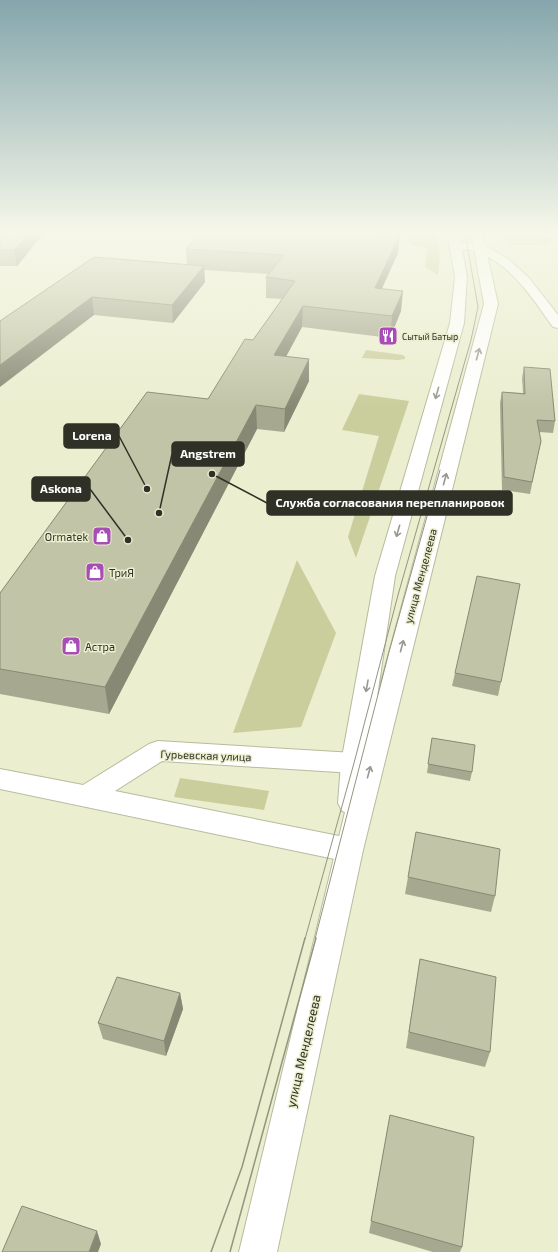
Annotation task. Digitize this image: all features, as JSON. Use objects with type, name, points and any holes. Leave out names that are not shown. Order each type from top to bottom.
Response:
[{"type":"main road","name":"улица Менделеева","points":[[349,850],[354,763],[385,576],[457,323],[461,290]]},
{"type":"main road","name":"улица Менделеева","points":[[258,1252],[349,850],[491,304],[488,290]]},
{"type":"main road","points":[[533,290],[558,324]]},
{"type":"main road","name":"Гурьевская улица","points":[[86,796],[158,751],[354,763]]},
{"type":"main road","points":[[0,779],[349,850]]},
{"type":"green space","points":[[366,350],[403,355],[405,359],[362,358]]},
{"type":"green space","points":[[359,394],[409,401],[356,558],[348,537],[379,436],[342,430]]},
{"type":"green space","points":[[297,560],[336,633],[301,727],[233,733]]},
{"type":"green space","points":[[180,778],[269,791],[264,810],[174,797]]},
{"type":"building","points":[[45,290],[184,290],[172,305],[92,297],[0,365],[0,321]]},
{"type":"building","points":[[288,290],[403,291],[392,316],[303,306],[274,355],[309,359],[285,409],[256,405],[105,687],[0,669],[0,593],[147,392],[208,399],[245,339],[253,340]]},
{"type":"building","points":[[524,367],[550,369],[555,421],[537,420],[541,441],[532,482],[504,477],[502,392],[525,394]]},
{"type":"building","points":[[477,576],[520,584],[501,682],[455,673]]},
{"type":"building","points":[[432,738],[475,745],[472,772],[428,764]]},
{"type":"building","points":[[416,832],[500,849],[495,896],[408,877]]},
{"type":"building","points":[[420,959],[496,977],[490,1052],[409,1032]]},
{"type":"building","points":[[117,977],[180,993],[164,1041],[98,1023]]},
{"type":"building","points":[[390,1115],[474,1137],[462,1247],[371,1221]]},
{"type":"building","points":[[22,1206],[97,1231],[89,1252],[2,1252]]},
{"type":"tram line","points":[[305,939],[354,763],[398,595],[471,340],[478,307],[475,290]]},
{"type":"tram line","points":[[315,939],[389,652],[440,470]]},
{"type":"tram line","points":[[211,1252],[242,1167],[305,938]]},
{"type":"tram line","points":[[230,1252],[316,938]]},
{"type":"place","name":"Сытый Батыр","points":[[388,336]]},
{"type":"place","name":"Служба согласования перепланировок","points":[[212,474]]},
{"type":"place","name":"Lorena","points":[[147,489]]},
{"type":"place","name":"Angstrem","points":[[159,513]]},
{"type":"place","name":"Ormatek","points":[[102,536]]},
{"type":"place","name":"Askona","points":[[128,540]]},
{"type":"place","name":"ТриЯ","points":[[95,572]]},
{"type":"place","name":"Астра","points":[[71,646]]}]
